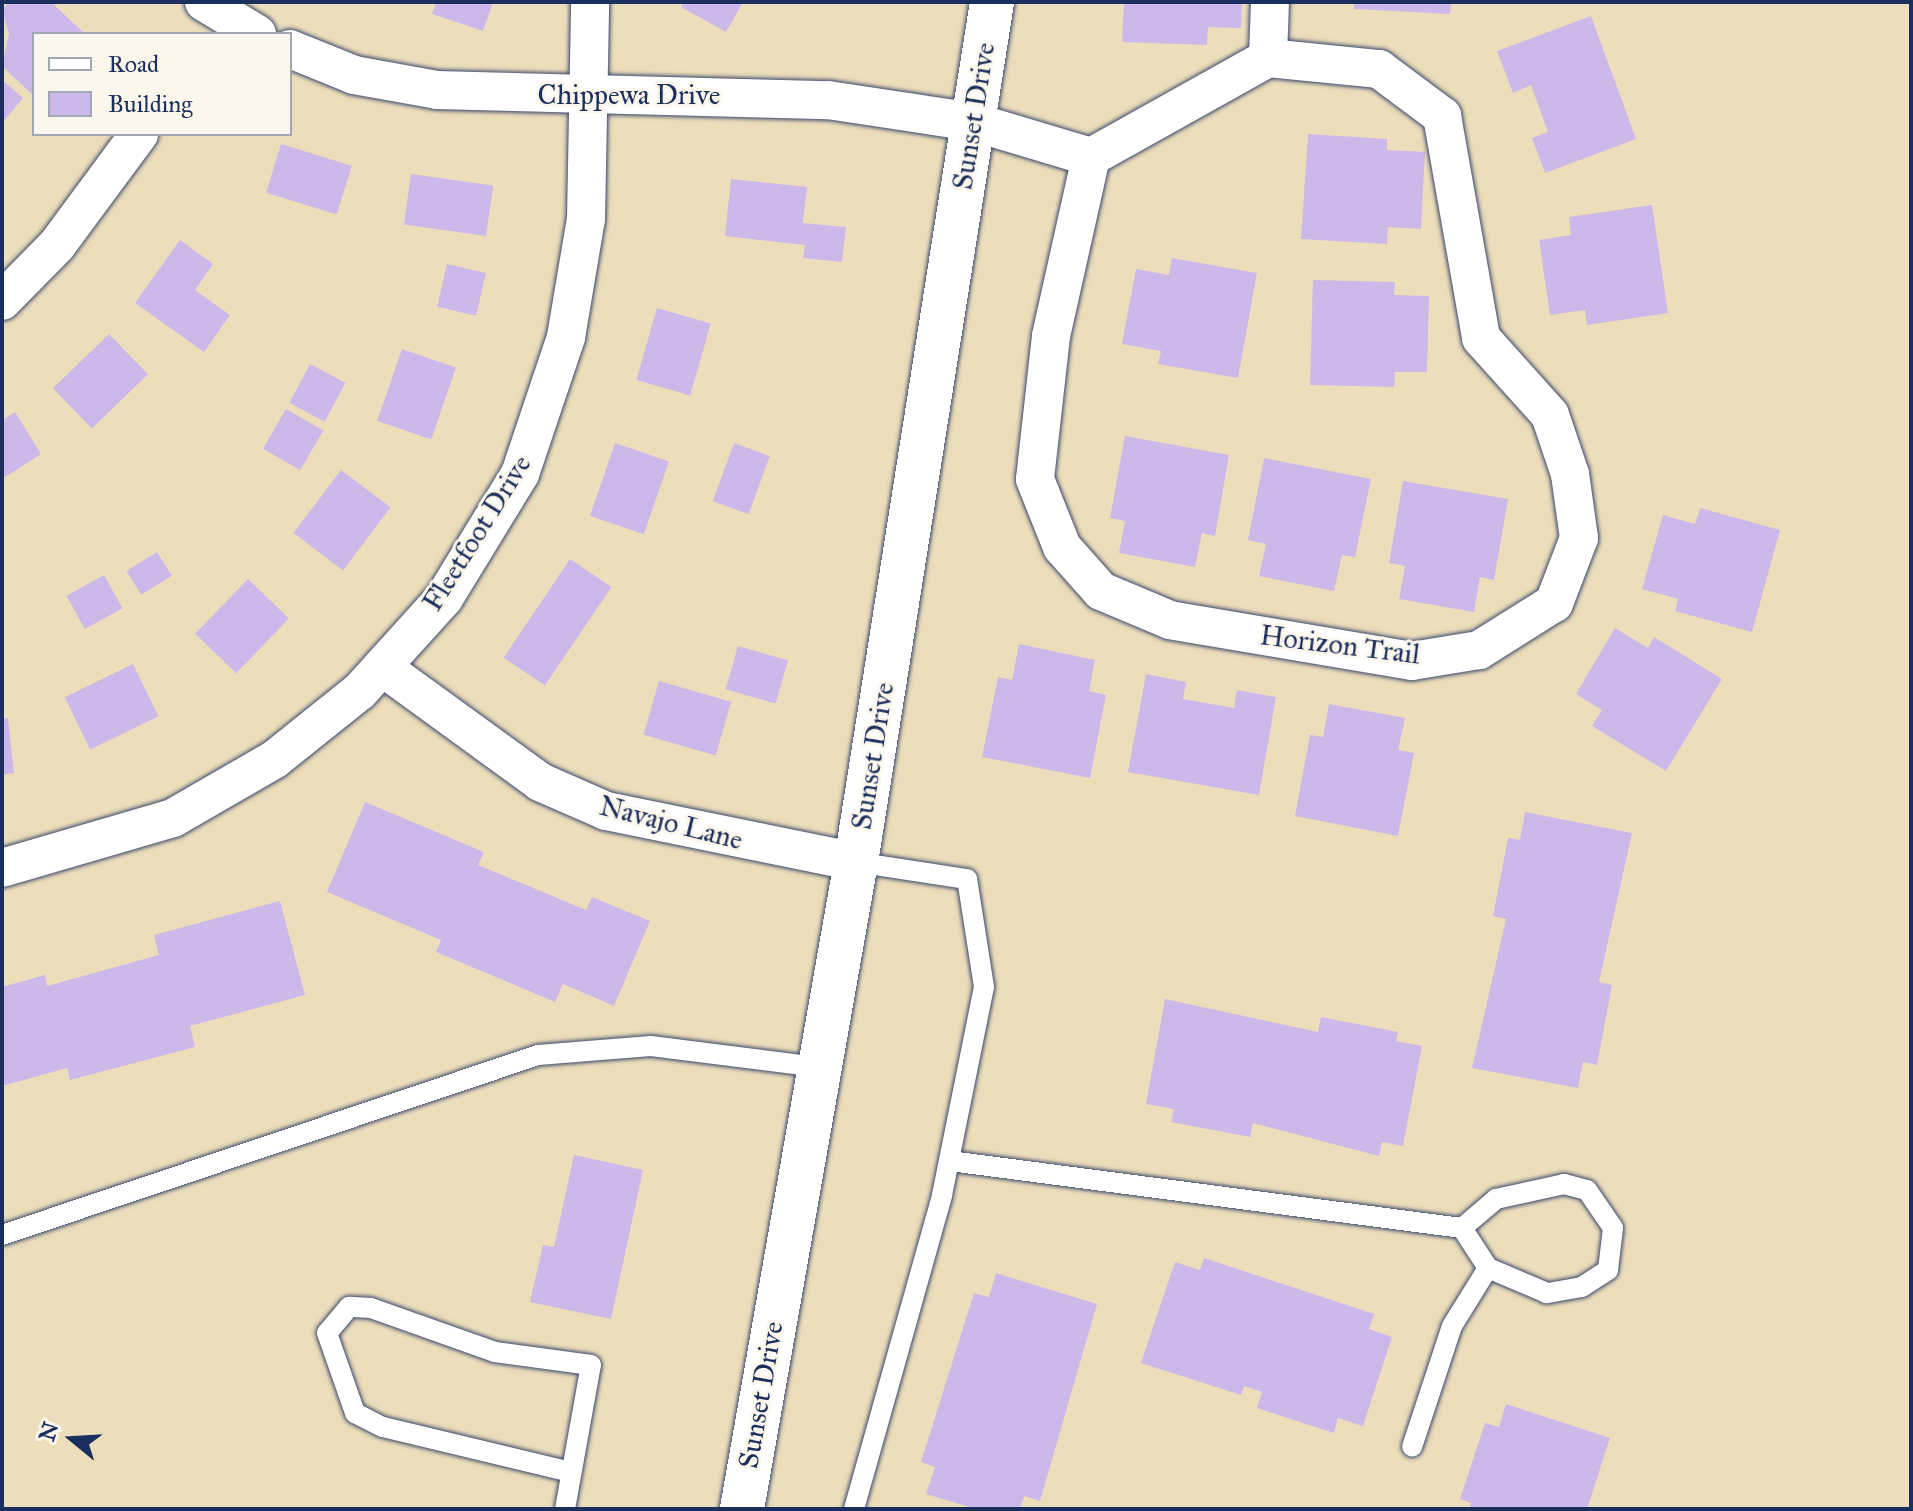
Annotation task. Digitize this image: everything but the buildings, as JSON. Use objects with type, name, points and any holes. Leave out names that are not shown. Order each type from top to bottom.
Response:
[{"type":"street","name":"Fleetfoot Drive","points":[[2,868],[173,818],[275,759],[382,667],[444,598],[528,453],[566,337],[586,219],[590,2]]},
{"type":"street","name":"Sunset Drive","points":[[742,1509],[817,1067],[856,862],[992,2]]},
{"type":"street","points":[[974,122],[1091,157],[1268,58],[1270,2]]},
{"type":"street","points":[[206,15],[252,32]]},
{"type":"street","name":"Chippewa Drive","points":[[292,50],[354,75],[437,90],[588,97],[813,99],[974,122]]},
{"type":"street","name":"Horizon Trail","points":[[1091,157],[1051,336],[1035,479],[1062,547],[1101,591],[1170,620],[1412,661],[1479,650],[1554,603],[1579,538],[1570,474],[1555,430],[1481,338],[1442,116],[1379,69],[1268,58]]},
{"type":"street","points":[[2,301],[57,245],[138,136]]},
{"type":"street","name":"Navajo Lane","points":[[382,667],[540,782],[606,811],[856,862]]},
{"type":"lane","points":[[854,1509],[950,1161],[984,987],[967,879],[856,862]]},
{"type":"lane","points":[[2,1235],[538,1055],[651,1046],[817,1067]]},
{"type":"lane","points":[[950,1161],[1462,1228],[1496,1199],[1564,1184],[1587,1190],[1613,1228],[1608,1270],[1582,1287],[1547,1293],[1488,1268],[1462,1228]]},
{"type":"lane","points":[[1412,1447],[1452,1326],[1488,1268]]},
{"type":"lane","points":[[565,1509],[591,1365],[495,1352],[371,1308],[349,1307],[327,1333],[355,1413],[383,1427],[570,1472]]}]
